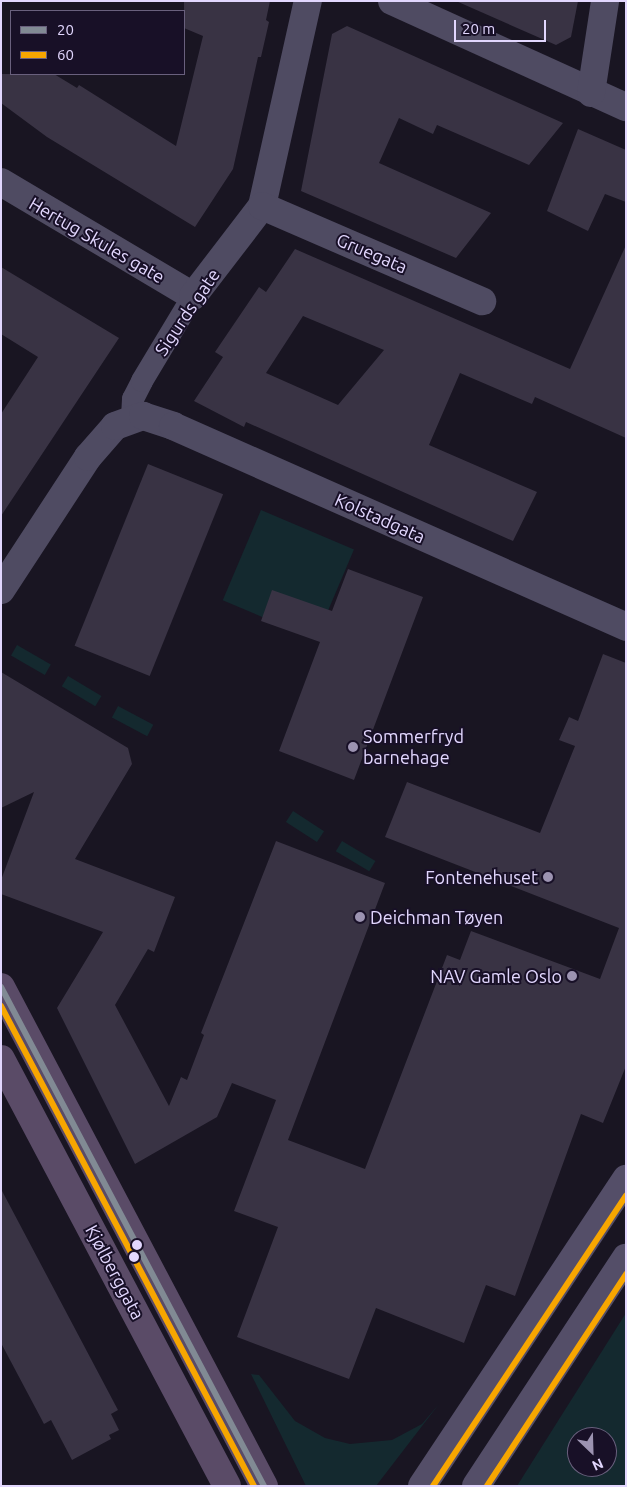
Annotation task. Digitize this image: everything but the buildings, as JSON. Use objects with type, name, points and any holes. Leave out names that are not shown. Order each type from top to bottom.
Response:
[{"type":"main road","name":"Kjølberggata","points":[[1,987],[264,1486]]},
{"type":"main road","name":"Kjølberggata","points":[[1,1059],[227,1486]]},
{"type":"main road","points":[[422,1486],[626,1179]]},
{"type":"main road","points":[[476,1486],[626,1258]]},
{"type":"street","name":"Sigurds gate","points":[[132,418],[133,399],[142,381],[193,296],[262,206],[308,1]]},
{"type":"street","points":[[392,1],[626,107]]},
{"type":"street","points":[[591,92],[605,1]]},
{"type":"street","name":"Hertug Skules gate","points":[[1,182],[193,296]]},
{"type":"street","name":"Gruegata","points":[[262,206],[482,301]]},
{"type":"street","name":"Kolstadgata","points":[[132,418],[143,416],[173,426],[626,627]]},
{"type":"street","points":[[1,590],[88,457],[108,432],[132,418]]},
{"type":"shaded area","points":[[261,510],[354,549],[316,640],[223,600]]},
{"type":"shaded area","points":[[17,645],[51,664],[45,675],[11,655]]},
{"type":"shaded area","points":[[68,676],[101,696],[95,706],[62,686]]},
{"type":"shaded area","points":[[118,706],[153,725],[147,736],[112,717]]},
{"type":"shaded area","points":[[293,811],[324,831],[317,842],[286,822]]},
{"type":"shaded area","points":[[342,841],[375,861],[369,871],[336,851]]},
{"type":"shaded area","points":[[626,1313],[626,1486],[517,1486]]},
{"type":"shaded area","points":[[251,1374],[259,1375],[295,1421],[325,1438],[350,1444],[392,1440],[422,1424],[439,1404],[376,1486],[306,1486]]},
{"type":"transit line","name":"20","points":[[1,987],[264,1486]]},
{"type":"transit line","name":"60","points":[[1,1006],[254,1486]]},
{"type":"transit line","name":"60","points":[[433,1486],[626,1195]]},
{"type":"transit line","name":"60","points":[[487,1486],[626,1274]]},
{"type":"place","name":"Sommerfryd barnehage","points":[[353,747]]},
{"type":"place","name":"Fontenehuset","points":[[548,877]]},
{"type":"place","name":"Deichman Tøyen","points":[[360,917]]},
{"type":"place","name":"NAV Gamle Oslo","points":[[572,976]]}]
